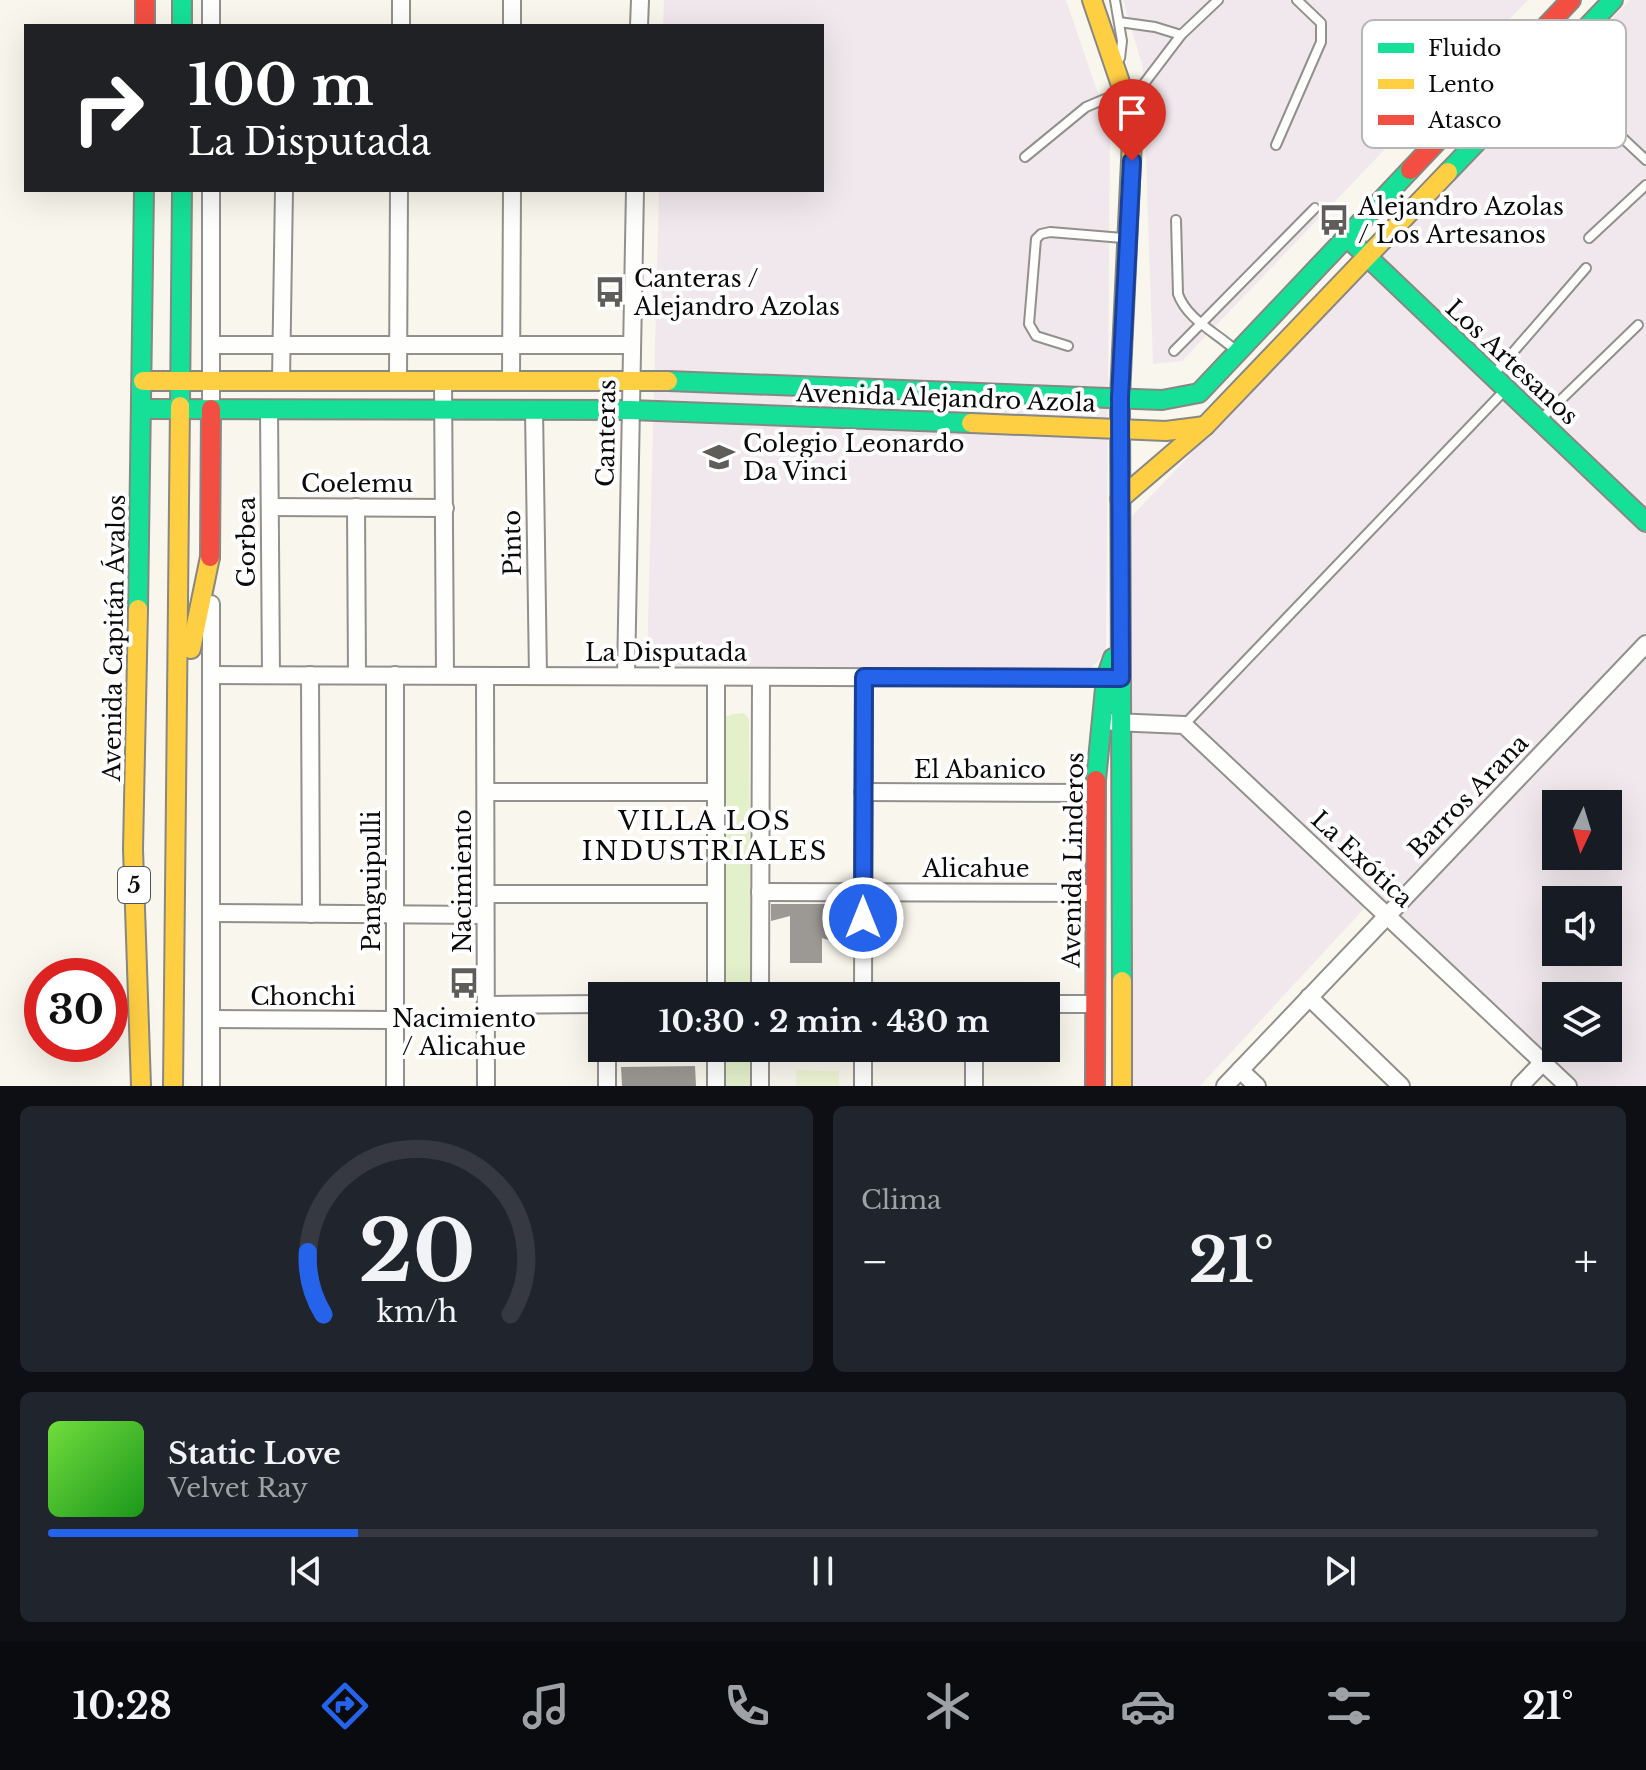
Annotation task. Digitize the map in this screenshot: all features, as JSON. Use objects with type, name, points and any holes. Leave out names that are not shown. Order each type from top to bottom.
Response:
[{"type":"main road","points":[[145,0],[145,24]]},
{"type":"main road","points":[[182,0],[182,24]]},
{"type":"main road","name":"Avenida Linderos","points":[[1092,0],[1122,91],[1132,140],[1120,398],[1121,637],[1114,678],[1100,721],[1096,793],[1095,1086]]},
{"type":"main road","name":"Avenida Alejandro Azola","points":[[1552,20],[1571,0]]},
{"type":"main road","points":[[1594,20],[1613,0]]},
{"type":"main road","name":"Avenida Alejandro Azola","points":[[143,381],[630,380],[1176,399],[1199,393],[1430,148]]},
{"type":"main road","points":[[1120,499],[1205,426],[1470,148]]},
{"type":"main road","name":"Avenida Capitán Ávalos","points":[[141,1086],[133,849],[143,409],[144,192]]},
{"type":"main road","name":"5","points":[[173,1086],[182,192]]},
{"type":"main road","name":"Los Artesanos","points":[[1346,237],[1646,522]]},
{"type":"main road","name":"Avenida Alejandro Azola","points":[[143,409],[630,410],[1166,431],[1205,426]]},
{"type":"main road","points":[[176,721],[210,557],[211,409]]},
{"type":"main road","name":"Avenida Linderos","points":[[1114,678],[1121,722],[1122,1086]]},
{"type":"street","points":[[211,0],[211,24]]},
{"type":"street","points":[[401,0],[401,24]]},
{"type":"street","points":[[512,0],[512,24]]},
{"type":"street","points":[[639,24],[640,0]]},
{"type":"street","points":[[211,192],[211,409]]},
{"type":"street","points":[[281,380],[284,192]]},
{"type":"street","points":[[398,380],[399,192]]},
{"type":"street","points":[[511,380],[512,192]]},
{"type":"street","name":"Canteras","points":[[626,676],[635,192]]},
{"type":"street","points":[[211,345],[631,345]]},
{"type":"street","points":[[443,380],[445,675]]},
{"type":"street","name":"Gorbea","points":[[269,409],[271,675]]},
{"type":"street","name":"Pinto","points":[[534,410],[538,676]]},
{"type":"street","name":"Coelemu","points":[[270,507],[445,508]]},
{"type":"street","points":[[356,507],[357,675]]},
{"type":"street","points":[[210,557],[211,1086]]},
{"type":"street","name":"Barros Arana","points":[[1225,1086],[1646,644]]},
{"type":"street","name":"La Disputada","points":[[212,675],[1114,678]]},
{"type":"street","points":[[310,675],[311,914]]},
{"type":"street","name":"Panguipulli","points":[[395,675],[395,1086]]},
{"type":"street","name":"Nacimiento","points":[[485,676],[486,1086]]},
{"type":"street","points":[[716,677],[716,982]]},
{"type":"street","points":[[760,982],[761,677]]},
{"type":"street","points":[[863,982],[864,677]]},
{"type":"street","points":[[1100,721],[1184,725]]},
{"type":"street","name":"La Exótica","points":[[1184,725],[1542,1061]]},
{"type":"street","points":[[486,792],[716,792]]},
{"type":"street","name":"El Abanico","points":[[863,792],[1096,793]]},
{"type":"street","name":"Alicahue","points":[[760,892],[1096,893]]},
{"type":"street","points":[[486,894],[716,894]]},
{"type":"street","points":[[212,913],[485,915]]},
{"type":"street","points":[[1309,997],[1401,1086]]},
{"type":"street","points":[[486,1005],[588,1004]]},
{"type":"street","points":[[1060,1004],[1096,1004]]},
{"type":"street","name":"Chonchi","points":[[212,1019],[395,1020]]},
{"type":"street","points":[[607,1062],[607,1086]]},
{"type":"street","points":[[716,1062],[716,1086]]},
{"type":"street","points":[[760,1062],[760,1086]]},
{"type":"street","points":[[863,1062],[863,1086]]},
{"type":"street","points":[[974,1062],[974,1086]]},
{"type":"street","points":[[1520,1086],[1543,1062]]},
{"type":"street","name":"La Exótica","points":[[1543,1062],[1568,1086]]},
{"type":"street","points":[[1240,1070],[1257,1086]]},
{"type":"lane","points":[[1115,0],[1122,41],[1122,91]]},
{"type":"lane","points":[[1025,157],[1086,107],[1122,91],[1218,0]]},
{"type":"lane","points":[[1276,145],[1321,42],[1321,23],[1297,0]]},
{"type":"lane","points":[[1119,22],[1155,27],[1181,35]]},
{"type":"lane","points":[[1626,141],[1646,160]]},
{"type":"lane","points":[[1589,238],[1646,185]]},
{"type":"lane","points":[[1174,351],[1315,208]]},
{"type":"lane","points":[[1176,220],[1178,294],[1190,313],[1238,352]]},
{"type":"lane","points":[[1068,346],[1036,336],[1029,324],[1036,239],[1050,232],[1128,238]]},
{"type":"lane","points":[[1184,725],[1500,383],[1586,268]]},
{"type":"lane","points":[[1540,421],[1638,325]]},
{"type":"shaded area","points":[[664,0],[1066,0],[1110,129],[1106,652],[1079,681],[647,665],[659,192],[824,192],[824,24],[663,24]]},
{"type":"shaded area","points":[[1123,0],[1528,0],[1509,20],[1362,20],[1362,148],[1386,148],[1182,361],[1153,364],[1143,68]]},
{"type":"shaded area","points":[[1630,0],[1646,0],[1646,1086],[1574,1086],[1548,1062],[1622,1062],[1622,982],[1542,982],[1542,1056],[1373,899],[1200,1086],[1128,1086],[1132,516],[1485,148],[1626,148],[1626,20],[1610,20]]},
{"type":"green space","points":[[744,713],[749,719],[751,982],[722,982],[723,718]]},
{"type":"green space","points":[[722,1062],[751,1062],[751,1086],[723,1086]]},
{"type":"green space","points":[[796,1070],[839,1071],[839,1086],[796,1086]]},
{"type":"building","points":[[771,904],[840,904],[840,944],[822,938],[822,963],[790,963],[790,916],[771,921]]},
{"type":"building","points":[[695,1066],[696,1086],[622,1086],[621,1067]]},
{"type":"traffic: fast","points":[[182,0],[182,24]]},
{"type":"traffic: fast","points":[[1594,20],[1613,0]]},
{"type":"traffic: fast","points":[[1448,172],[1471,148]]},
{"type":"traffic: fast","points":[[668,381],[1162,400],[1199,393],[1410,170]]},
{"type":"traffic: fast","points":[[138,609],[144,192]]},
{"type":"traffic: fast","points":[[180,406],[182,192]]},
{"type":"traffic: fast","points":[[1354,244],[1646,522]]},
{"type":"traffic: fast","points":[[1122,352],[1122,981]]},
{"type":"traffic: fast","points":[[143,409],[630,410],[971,423]]},
{"type":"traffic: fast","points":[[1096,780],[1106,678],[1113,658]]},
{"type":"traffic: slow","points":[[1092,0],[1123,91],[1132,140],[1122,352]]},
{"type":"traffic: slow","points":[[1120,499],[1205,426],[1448,172]]},
{"type":"traffic: slow","points":[[143,381],[668,381]]},
{"type":"traffic: slow","points":[[173,1086],[180,406]]},
{"type":"traffic: slow","points":[[971,423],[1166,431],[1205,426]]},
{"type":"traffic: slow","points":[[191,649],[210,557]]},
{"type":"traffic: slow","points":[[138,609],[133,849],[141,1086]]},
{"type":"traffic: slow","points":[[1122,981],[1122,1086]]},
{"type":"traffic: jam","points":[[145,0],[145,24]]},
{"type":"traffic: jam","points":[[1552,20],[1571,0]]},
{"type":"traffic: jam","points":[[1410,170],[1431,148]]},
{"type":"traffic: jam","points":[[210,557],[211,409]]},
{"type":"traffic: jam","points":[[1095,1086],[1096,780]]},
{"type":"place","name":"Alejandro Azolas / Los Artesanos","points":[[1334,220]]},
{"type":"place","name":"Canteras / Alejandro Azolas","points":[[610,292]]},
{"type":"place","name":"Colegio Leonardo Da Vinci","points":[[719,457]]},
{"type":"place","name":"Nacimiento / Alicahue","points":[[464,983]]},
{"type":"district","name":"VILLA LOS INDUSTRIALES","points":[[705,836]]},
{"type":"route","points":[[863,918],[864,677],[1121,678],[1120,398],[1132,161]]}]
